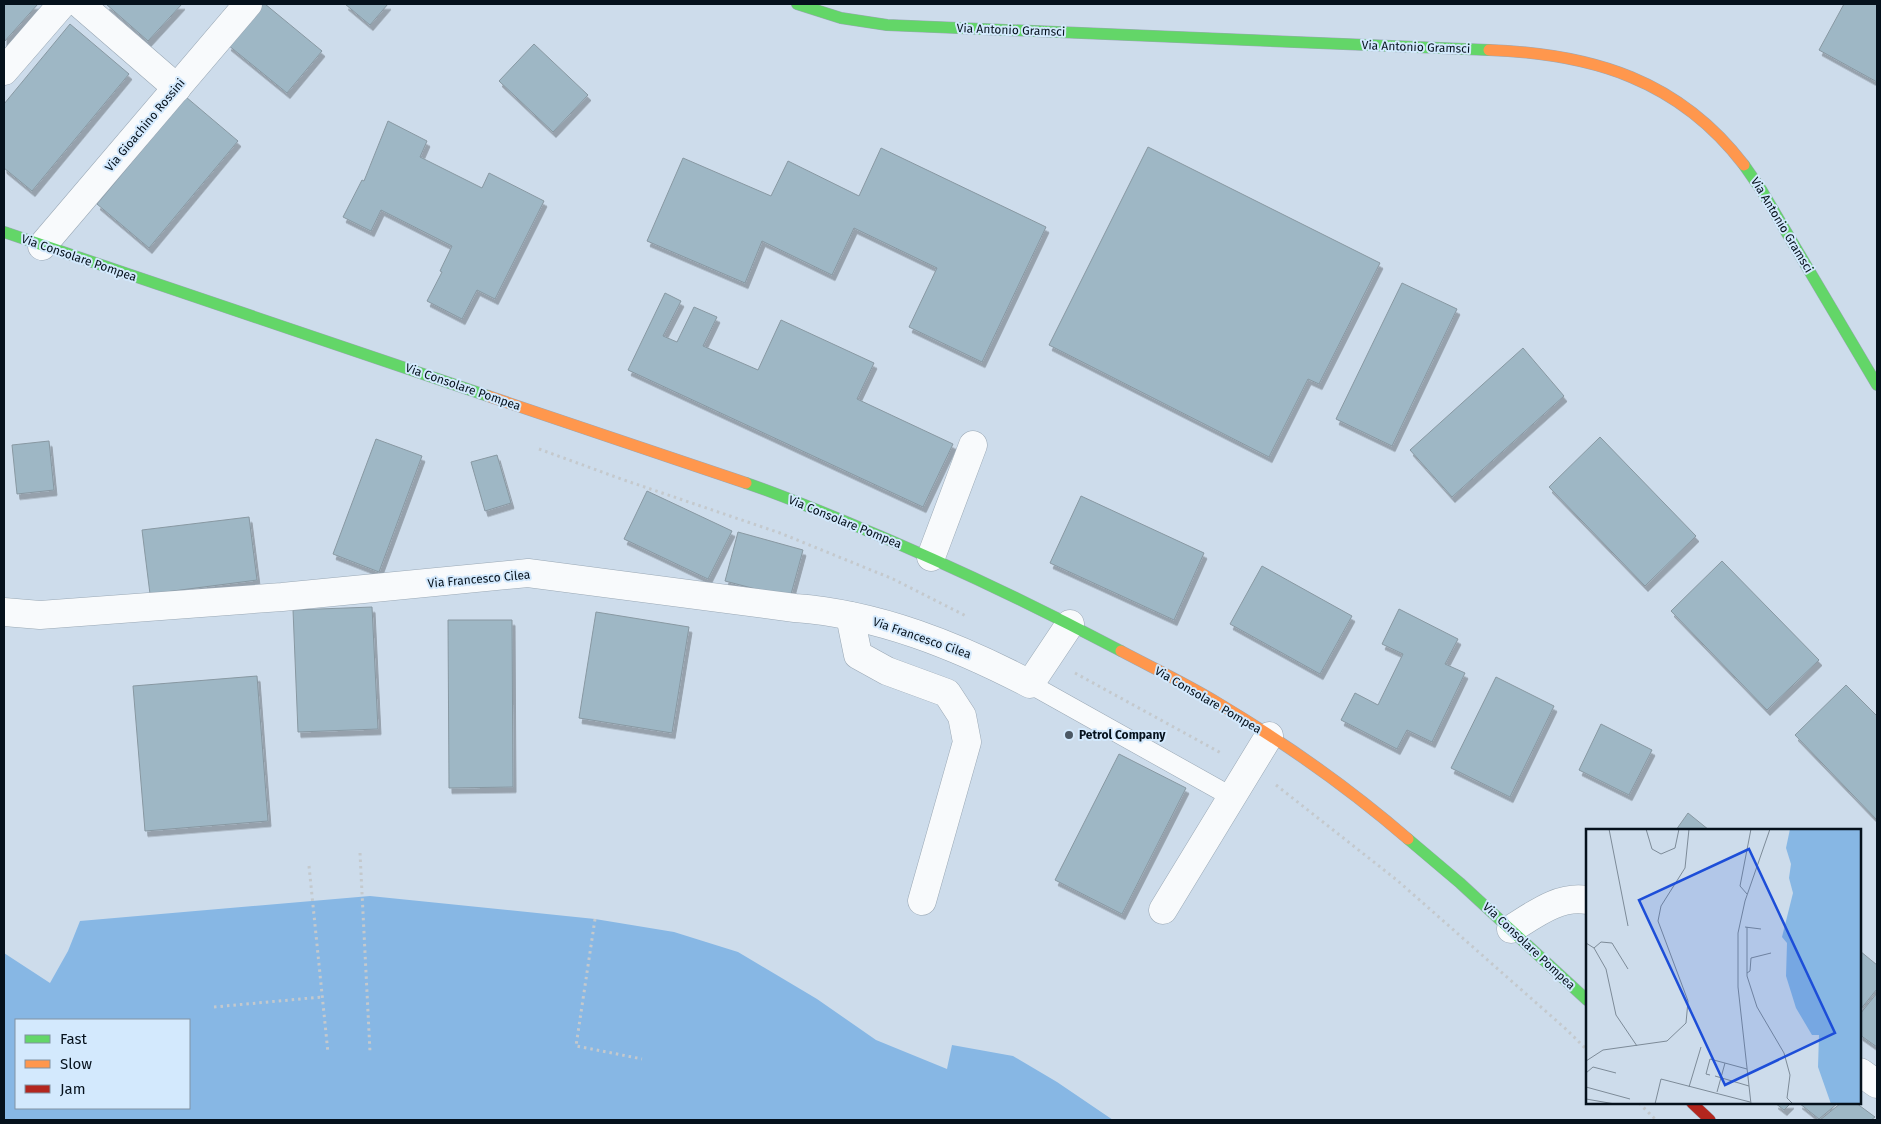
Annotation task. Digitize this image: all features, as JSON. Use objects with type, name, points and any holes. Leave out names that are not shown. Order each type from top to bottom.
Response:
[{"type":"main road","name":"Via Antonio Gramsci","points":[[797,4],[812,10],[848,19],[887,25],[1518,51],[1566,57],[1595,64],[1629,76],[1682,106],[1706,124],[1724,141],[1745,166],[1762,191],[1877,386]]},
{"type":"main road","name":"Via Consolare Pompea","points":[[4,232],[772,492],[931,557],[1070,624],[1218,703],[1364,802],[1460,883],[1586,999]]},
{"type":"main road","points":[[1693,1104],[1710,1120]]},
{"type":"street","points":[[4,72],[62,4]]},
{"type":"street","points":[[80,4],[177,88]]},
{"type":"street","name":"Via Gioachino Rossini","points":[[42,246],[248,4]]},
{"type":"street","points":[[931,557],[973,445]]},
{"type":"street","name":"Via Francesco Cilea","points":[[4,612],[40,616],[282,598],[528,573],[795,608],[826,610],[884,623],[981,658],[1030,684]]},
{"type":"street","points":[[850,616],[858,654],[887,671],[946,694],[962,716],[967,742],[922,902]]},
{"type":"street","points":[[1030,684],[1070,624]]},
{"type":"street","points":[[1163,910],[1269,736]]},
{"type":"street","points":[[1511,929],[1556,902],[1580,898],[1586,900]]},
{"type":"street","points":[[1861,1073],[1877,1084]]},
{"type":"lane","points":[[1030,684],[1232,797]]},
{"type":"path","points":[[360,853],[370,1052]]},
{"type":"path","points":[[309,866],[328,1053]]},
{"type":"path","points":[[595,919],[576,1046],[642,1059]]},
{"type":"path","points":[[214,1007],[322,997]]},
{"type":"path","points":[[1640,1104],[1656,1120]]},
{"type":"water","points":[[370,896],[595,919],[674,932],[738,952],[817,999],[876,1040],[947,1069],[952,1045],[1013,1056],[1057,1082],[1113,1120],[4,1120],[4,953],[50,983],[68,951],[80,921]]},
{"type":"building","points":[[4,4],[38,4],[4,42]]},
{"type":"building","points":[[106,4],[182,4],[148,41]]},
{"type":"building","points":[[262,4],[265,4],[322,51],[287,93],[228,45]]},
{"type":"building","points":[[345,4],[388,4],[370,25]]},
{"type":"building","points":[[1844,4],[1877,4],[1877,82],[1819,50]]},
{"type":"building","points":[[70,24],[129,74],[32,191],[4,168],[4,104]]},
{"type":"building","points":[[534,44],[588,95],[553,132],[499,81]]},
{"type":"building","points":[[186,97],[238,141],[149,248],[97,204]]},
{"type":"building","points":[[388,121],[427,141],[420,157],[482,188],[489,173],[544,201],[495,299],[477,290],[462,319],[427,301],[442,272],[440,271],[452,246],[381,210],[371,231],[343,217],[362,180],[364,181]]},
{"type":"building","points":[[1148,147],[1380,263],[1319,384],[1308,379],[1269,457],[1049,345]]},
{"type":"building","points":[[881,148],[1046,227],[982,362],[909,327],[937,268],[854,228],[832,275],[762,241],[745,283],[647,241],[683,158],[771,196],[788,161],[859,196]]},
{"type":"building","points":[[1402,283],[1457,309],[1392,446],[1336,419]]},
{"type":"building","points":[[665,293],[681,301],[663,336],[677,342],[694,307],[717,317],[703,346],[758,370],[781,320],[874,363],[857,399],[953,444],[923,507],[628,370]]},
{"type":"building","points":[[1523,348],[1564,396],[1452,497],[1410,450]]},
{"type":"building","points":[[1600,437],[1696,536],[1645,586],[1549,487]]},
{"type":"building","points":[[376,439],[422,456],[379,572],[333,554]]},
{"type":"building","points":[[49,441],[54,490],[17,494],[12,445]]},
{"type":"building","points":[[497,455],[511,503],[485,511],[471,462]]},
{"type":"building","points":[[647,491],[732,531],[708,579],[624,539]]},
{"type":"building","points":[[1081,496],[1204,553],[1174,620],[1050,563]]},
{"type":"building","points":[[249,517],[257,580],[150,594],[142,530]]},
{"type":"building","points":[[738,532],[803,550],[790,598],[725,581]]},
{"type":"building","points":[[1722,561],[1819,660],[1767,710],[1671,611]]},
{"type":"building","points":[[1262,566],[1352,616],[1320,674],[1230,624]]},
{"type":"building","points":[[372,607],[378,729],[298,732],[293,610]]},
{"type":"building","points":[[1399,609],[1458,639],[1445,664],[1465,673],[1432,742],[1407,730],[1397,749],[1341,720],[1355,693],[1378,705],[1403,654],[1382,644]]},
{"type":"building","points":[[596,612],[689,627],[672,733],[579,718]]},
{"type":"building","points":[[448,620],[512,620],[513,787],[449,788]]},
{"type":"building","points":[[257,676],[268,821],[145,831],[133,686]]},
{"type":"building","points":[[1496,677],[1554,706],[1510,797],[1451,768]]},
{"type":"building","points":[[1846,685],[1877,716],[1877,820],[1795,735]]},
{"type":"building","points":[[1601,724],[1652,750],[1629,795],[1579,770]]},
{"type":"building","points":[[1119,754],[1186,788],[1122,914],[1055,880]]},
{"type":"building","points":[[1688,813],[1708,829],[1677,829]]},
{"type":"building","points":[[1861,952],[1877,965],[1877,989],[1861,1009]]},
{"type":"building","points":[[1877,993],[1877,1047],[1861,1036],[1861,1013]]},
{"type":"building","points":[[1776,1104],[1790,1104],[1784,1110]]},
{"type":"building","points":[[1800,1104],[1837,1104],[1819,1119]]},
{"type":"building","points":[[1840,1104],[1857,1104],[1875,1117],[1871,1120],[1820,1120]]},
{"type":"traffic: fast","points":[[797,4],[841,18],[887,25],[1489,50]]},
{"type":"traffic: fast","points":[[1744,165],[1762,191],[1877,385]]},
{"type":"traffic: fast","points":[[4,232],[488,396]]},
{"type":"traffic: fast","points":[[746,483],[811,507],[918,552],[1020,600],[1121,651]]},
{"type":"traffic: fast","points":[[1408,839],[1460,883],[1586,999]]},
{"type":"traffic: slow","points":[[1489,50],[1564,58],[1598,66],[1631,77],[1662,92],[1691,112],[1719,136],[1744,165]]},
{"type":"traffic: slow","points":[[488,396],[746,483]]},
{"type":"traffic: slow","points":[[1121,651],[1206,696],[1268,734],[1340,784],[1408,839]]},
{"type":"traffic: jam","points":[[1693,1104],[1710,1120]]},
{"type":"place","name":"Petrol Company","points":[[1069,735]]}]
